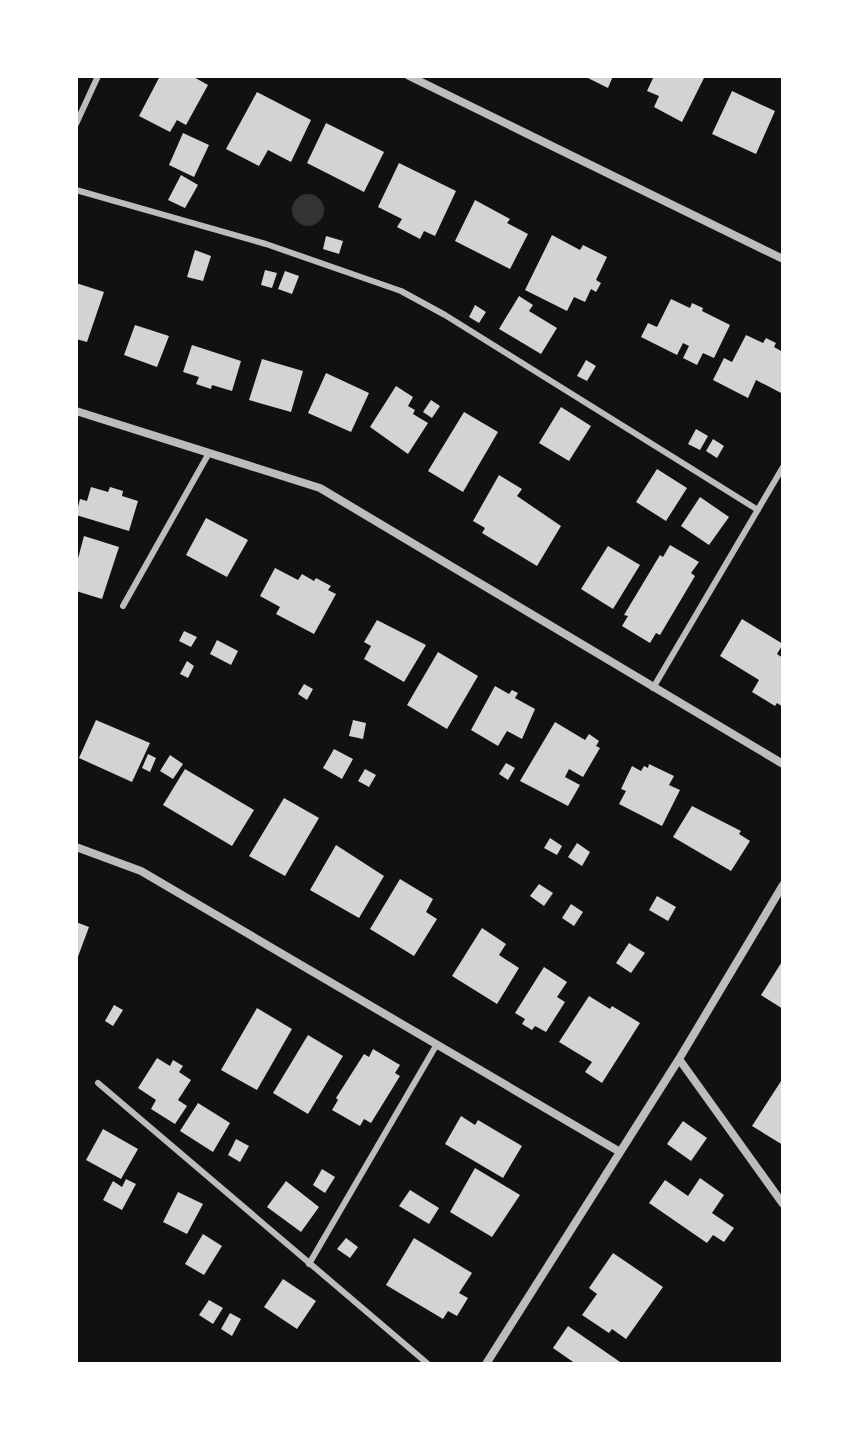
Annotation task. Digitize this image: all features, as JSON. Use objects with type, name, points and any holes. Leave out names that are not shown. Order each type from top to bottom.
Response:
[{"type":"street","points":[[409,76],[783,259]]},
{"type":"street","points":[[76,411],[320,488],[783,764]]},
{"type":"street","points":[[76,847],[141,871],[620,1152]]},
{"type":"street","points":[[486,1364],[679,1059],[783,885]]},
{"type":"street","points":[[679,1059],[783,1204]]},
{"type":"lane","points":[[76,124],[98,76]]},
{"type":"lane","points":[[76,190],[266,244],[401,291],[445,315],[758,510]]},
{"type":"lane","points":[[123,606],[209,453]]},
{"type":"lane","points":[[653,688],[783,467]]},
{"type":"lane","points":[[309,1264],[437,1044]]},
{"type":"lane","points":[[98,1083],[428,1364]]},
{"type":"shaded area","points":[[308,194],[319,199],[324,210],[319,221],[308,226],[297,221],[292,210],[297,199]]},
{"type":"building","points":[[160,76],[192,76],[208,85],[186,125],[177,120],[170,132],[139,116]]},
{"type":"building","points":[[584,76],[613,76],[608,88]]},
{"type":"building","points":[[654,76],[705,76],[682,122],[654,107],[659,96],[647,91]]},
{"type":"building","points":[[732,91],[775,111],[756,154],[712,134]]},
{"type":"building","points":[[257,92],[311,120],[291,162],[268,150],[259,166],[226,149]]},
{"type":"building","points":[[326,123],[384,152],[364,192],[307,163]]},
{"type":"building","points":[[183,133],[209,145],[194,177],[169,165]]},
{"type":"building","points":[[399,163],[456,191],[435,236],[424,231],[420,239],[397,227],[402,219],[378,207]]},
{"type":"building","points":[[181,175],[198,185],[185,208],[168,200]]},
{"type":"building","points":[[475,200],[510,219],[507,223],[528,234],[510,269],[455,241]]},
{"type":"building","points":[[552,235],[580,250],[583,245],[607,257],[596,280],[601,283],[596,292],[591,289],[585,302],[574,297],[567,311],[525,290]]},
{"type":"building","points":[[326,236],[343,241],[339,254],[323,249]]},
{"type":"building","points":[[195,250],[211,256],[203,281],[187,277]]},
{"type":"building","points":[[265,270],[277,273],[272,288],[261,285]]},
{"type":"building","points":[[285,271],[299,276],[292,294],[278,289]]},
{"type":"building","points":[[76,283],[104,292],[87,342],[76,339]]},
{"type":"building","points":[[519,296],[533,305],[529,311],[557,328],[541,354],[499,329]]},
{"type":"building","points":[[671,299],[690,308],[692,303],[730,325],[714,358],[703,353],[697,365],[683,358],[689,346],[683,343],[677,355],[641,337],[648,323],[657,327]]},
{"type":"building","points":[[475,305],[486,312],[479,323],[469,317]]},
{"type":"building","points":[[135,325],[169,336],[157,367],[124,355]]},
{"type":"building","points":[[746,335],[763,343],[766,338],[776,343],[774,347],[783,352],[783,394],[756,380],[748,398],[713,380],[724,358],[732,362]]},
{"type":"building","points":[[192,345],[241,361],[232,391],[196,384],[199,377],[183,372]]},
{"type":"building","points":[[262,359],[303,371],[291,412],[249,400]]},
{"type":"building","points":[[586,360],[596,366],[587,381],[577,376]]},
{"type":"building","points":[[326,373],[369,393],[351,432],[308,413]]},
{"type":"building","points":[[396,386],[413,397],[408,406],[415,410],[413,414],[428,423],[408,454],[370,427]]},
{"type":"building","points":[[431,400],[440,406],[432,418],[423,412]]},
{"type":"building","points":[[561,407],[591,426],[569,461],[539,443]]},
{"type":"building","points":[[464,412],[498,432],[463,492],[428,471]]},
{"type":"building","points":[[696,429],[708,436],[700,450],[688,444]]},
{"type":"building","points":[[713,439],[724,446],[717,458],[706,451]]},
{"type":"building","points":[[657,469],[687,488],[666,521],[636,502]]},
{"type":"building","points":[[499,475],[522,489],[517,496],[561,526],[537,566],[482,533],[485,528],[473,521]]},
{"type":"building","points":[[91,487],[108,492],[110,487],[123,491],[122,496],[138,501],[129,531],[76,515],[80,499],[87,501]]},
{"type":"building","points":[[700,497],[729,517],[709,545],[681,526]]},
{"type":"building","points":[[206,518],[248,540],[227,577],[186,555]]},
{"type":"building","points":[[84,536],[119,547],[102,599],[76,591],[76,566]]},
{"type":"building","points":[[670,545],[699,562],[691,573],[695,576],[660,635],[656,633],[650,643],[622,626],[628,616],[624,615],[660,555],[663,557]]},
{"type":"building","points":[[608,546],[640,565],[613,609],[581,589]]},
{"type":"building","points":[[275,568],[298,580],[302,574],[314,581],[316,578],[331,586],[328,590],[336,594],[314,634],[276,614],[280,607],[260,596]]},
{"type":"building","points":[[742,619],[783,644],[777,654],[783,658],[783,707],[777,703],[775,706],[752,692],[759,680],[720,656]]},
{"type":"building","points":[[377,620],[426,645],[404,682],[364,659],[371,646],[364,642]]},
{"type":"building","points":[[184,631],[197,637],[191,647],[179,641]]},
{"type":"building","points":[[217,640],[238,651],[231,665],[210,654]]},
{"type":"building","points":[[438,652],[478,676],[447,729],[407,705]]},
{"type":"building","points":[[187,661],[194,666],[188,678],[180,674]]},
{"type":"building","points":[[304,684],[313,689],[307,700],[298,694]]},
{"type":"building","points":[[495,686],[509,694],[512,690],[518,693],[515,698],[535,709],[522,739],[507,731],[498,746],[471,730]]},
{"type":"building","points":[[96,720],[150,743],[132,782],[79,758]]},
{"type":"building","points":[[353,720],[366,723],[363,739],[349,736]]},
{"type":"building","points":[[555,722],[585,740],[589,734],[599,741],[596,746],[600,748],[583,777],[569,769],[565,777],[580,785],[568,806],[520,781]]},
{"type":"building","points":[[334,749],[353,759],[342,779],[323,768]]},
{"type":"building","points":[[148,754],[156,758],[150,772],[142,768]]},
{"type":"building","points":[[170,755],[183,764],[173,779],[160,771]]},
{"type":"building","points":[[506,763],[515,768],[508,780],[499,774]]},
{"type":"building","points":[[649,764],[674,776],[669,785],[680,790],[662,826],[619,804],[626,791],[621,789],[632,766],[641,771]]},
{"type":"building","points":[[185,769],[254,810],[232,846],[163,805]]},
{"type":"building","points":[[365,769],[376,775],[369,787],[358,781]]},
{"type":"building","points":[[284,798],[319,818],[285,876],[249,856]]},
{"type":"building","points":[[692,806],[741,831],[739,834],[750,841],[731,871],[673,837]]},
{"type":"building","points":[[550,838],[562,846],[557,855],[544,848]]},
{"type":"building","points":[[577,843],[590,852],[582,866],[568,857]]},
{"type":"building","points":[[336,845],[384,876],[359,918],[310,890]]},
{"type":"building","points":[[400,879],[433,899],[426,912],[437,919],[414,956],[370,929]]},
{"type":"building","points":[[539,884],[553,893],[544,906],[530,896]]},
{"type":"building","points":[[657,896],[676,907],[668,921],[649,910]]},
{"type":"building","points":[[571,904],[583,912],[574,926],[562,918]]},
{"type":"building","points":[[76,922],[89,927],[76,962]]},
{"type":"building","points":[[482,928],[506,944],[499,955],[519,968],[497,1004],[452,976]]},
{"type":"building","points":[[629,943],[645,953],[631,973],[616,963]]},
{"type":"building","points":[[783,960],[783,1009],[761,995]]},
{"type":"building","points":[[544,967],[567,982],[557,997],[565,1002],[546,1032],[535,1026],[532,1030],[522,1024],[525,1019],[515,1013]]},
{"type":"building","points":[[589,996],[640,1023],[602,1083],[585,1072],[592,1062],[559,1042]]},
{"type":"building","points":[[114,1005],[123,1010],[113,1026],[105,1021]]},
{"type":"building","points":[[257,1008],[292,1029],[257,1090],[221,1070]]},
{"type":"building","points":[[308,1035],[343,1056],[308,1114],[273,1093]]},
{"type":"building","points":[[373,1049],[400,1065],[395,1073],[400,1076],[371,1123],[364,1119],[360,1126],[332,1110],[338,1100],[336,1098],[364,1054],[369,1057]]},
{"type":"building","points":[[157,1058],[170,1066],[173,1060],[183,1066],[179,1072],[191,1080],[178,1100],[187,1106],[175,1124],[151,1109],[156,1100],[138,1088]]},
{"type":"building","points":[[783,1078],[783,1145],[752,1126]]},
{"type":"building","points":[[198,1103],[230,1123],[213,1152],[180,1131]]},
{"type":"building","points":[[461,1116],[475,1125],[478,1120],[522,1146],[503,1178],[445,1144]]},
{"type":"building","points":[[683,1121],[707,1138],[691,1161],[667,1144]]},
{"type":"building","points":[[103,1129],[138,1149],[121,1179],[86,1160]]},
{"type":"building","points":[[236,1139],[249,1146],[240,1162],[228,1155]]},
{"type":"building","points":[[475,1168],[520,1195],[492,1237],[450,1212]]},
{"type":"building","points":[[322,1169],[335,1177],[325,1193],[313,1185]]},
{"type":"building","points":[[700,1178],[724,1195],[712,1213],[734,1228],[724,1242],[713,1235],[707,1243],[649,1203],[665,1180],[688,1196]]},
{"type":"building","points":[[126,1179],[136,1184],[122,1210],[103,1200],[113,1181],[122,1187]]},
{"type":"building","points":[[286,1181],[319,1207],[301,1232],[267,1207]]},
{"type":"building","points":[[410,1190],[439,1208],[429,1224],[399,1206]]},
{"type":"building","points":[[178,1192],[203,1204],[187,1234],[163,1222]]},
{"type":"building","points":[[203,1234],[222,1246],[204,1275],[185,1264]]},
{"type":"building","points":[[346,1238],[358,1247],[350,1258],[337,1249]]},
{"type":"building","points":[[414,1238],[472,1273],[459,1293],[468,1298],[457,1316],[448,1311],[443,1319],[386,1285]]},
{"type":"building","points":[[613,1253],[663,1287],[626,1339],[612,1329],[609,1333],[582,1315],[597,1294],[589,1288]]},
{"type":"building","points":[[283,1279],[316,1301],[297,1329],[264,1307]]},
{"type":"building","points":[[209,1300],[223,1308],[213,1324],[199,1315]]},
{"type":"building","points":[[230,1313],[241,1319],[232,1336],[221,1329]]},
{"type":"building","points":[[568,1326],[623,1364],[576,1364],[553,1348]]}]
